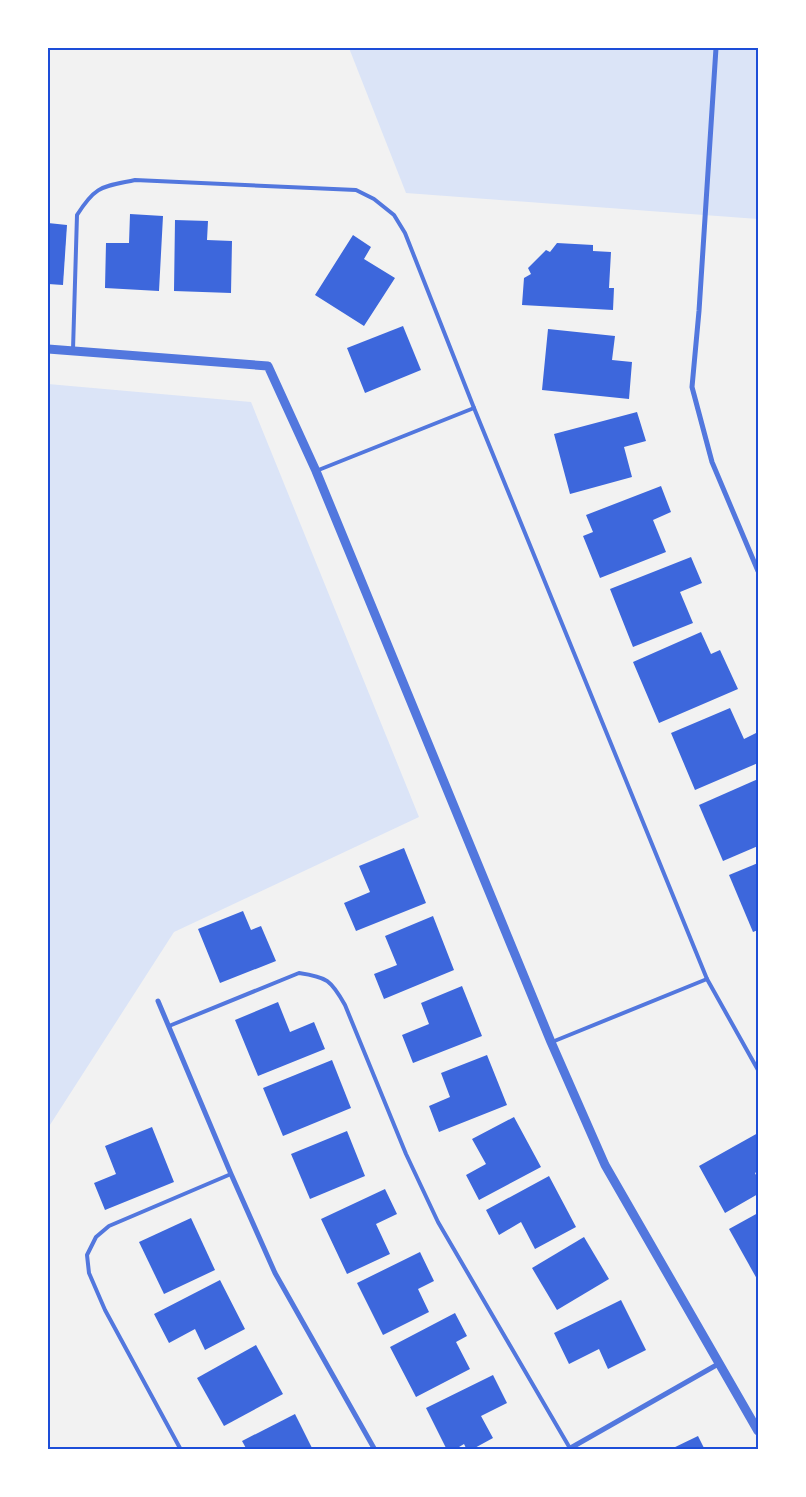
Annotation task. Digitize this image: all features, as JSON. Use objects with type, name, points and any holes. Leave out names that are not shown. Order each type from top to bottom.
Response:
[{"type":"street","points":[[716,48],[699,311],[692,387],[712,462],[758,571]]},
{"type":"street","points":[[48,349],[268,366],[316,471],[551,1042],[605,1165],[758,1431]]},
{"type":"street","points":[[158,1001],[275,1274],[375,1450]]},
{"type":"street","points":[[569,1449],[720,1364]]},
{"type":"lane","points":[[73,350],[77,215],[87,199],[101,187],[134,180],[356,190],[374,199],[394,214],[405,233],[474,408],[707,979],[758,1070]]},
{"type":"lane","points":[[316,471],[474,408]]},
{"type":"lane","points":[[169,1026],[299,973],[320,976],[334,986],[345,1005],[406,1154],[438,1222],[569,1449]]},
{"type":"lane","points":[[551,1042],[707,979]]},
{"type":"lane","points":[[181,1450],[105,1310],[89,1273],[87,1255],[96,1237],[109,1226],[231,1174]]},
{"type":"shaded area","points":[[349,48],[758,48],[758,219],[406,193]]},
{"type":"shaded area","points":[[48,384],[251,402],[419,817],[174,932],[48,1128]]},
{"type":"building","points":[[130,214],[163,216],[159,291],[105,288],[106,243],[129,243]]},
{"type":"building","points":[[175,220],[208,221],[207,240],[232,241],[231,293],[174,291]]},
{"type":"building","points":[[48,223],[67,225],[63,285],[48,284]]},
{"type":"building","points":[[353,235],[371,247],[364,259],[395,278],[364,326],[315,295]]},
{"type":"building","points":[[557,243],[593,245],[593,251],[611,252],[609,288],[614,288],[613,310],[522,305],[524,278],[531,274],[528,268],[546,250],[550,252]]},
{"type":"building","points":[[403,326],[421,370],[365,393],[347,348]]},
{"type":"building","points":[[548,329],[615,336],[612,360],[632,362],[629,399],[542,390]]},
{"type":"building","points":[[637,412],[646,441],[624,447],[632,477],[570,494],[554,434]]},
{"type":"building","points":[[661,486],[671,512],[653,520],[666,552],[600,578],[583,536],[593,532],[586,515]]},
{"type":"building","points":[[691,557],[702,583],[680,592],[693,623],[633,647],[610,589]]},
{"type":"building","points":[[701,632],[711,654],[720,650],[738,689],[659,723],[633,662]]},
{"type":"building","points":[[730,708],[744,739],[758,732],[758,763],[695,790],[671,733]]},
{"type":"building","points":[[758,779],[758,846],[723,861],[699,805]]},
{"type":"building","points":[[404,848],[426,903],[356,931],[344,903],[370,892],[359,866]]},
{"type":"building","points":[[758,863],[758,930],[753,932],[729,875]]},
{"type":"building","points":[[243,911],[251,930],[261,926],[276,961],[220,983],[198,929]]},
{"type":"building","points":[[433,916],[454,970],[384,999],[374,974],[397,965],[385,936]]},
{"type":"building","points":[[462,986],[482,1036],[413,1063],[402,1035],[429,1024],[421,1003]]},
{"type":"building","points":[[278,1002],[290,1032],[314,1022],[325,1049],[258,1076],[235,1020]]},
{"type":"building","points":[[487,1055],[507,1105],[439,1132],[429,1106],[450,1097],[441,1073]]},
{"type":"building","points":[[332,1060],[351,1108],[283,1136],[263,1088]]},
{"type":"building","points":[[514,1117],[541,1167],[479,1200],[466,1175],[486,1164],[472,1139]]},
{"type":"building","points":[[152,1127],[174,1182],[105,1210],[94,1183],[116,1174],[105,1146]]},
{"type":"building","points":[[347,1131],[365,1176],[310,1199],[291,1154]]},
{"type":"building","points":[[758,1133],[758,1171],[755,1173],[758,1179],[758,1194],[725,1213],[699,1166]]},
{"type":"building","points":[[549,1176],[576,1227],[535,1249],[521,1222],[499,1235],[486,1210]]},
{"type":"building","points":[[385,1189],[397,1214],[376,1224],[390,1254],[347,1274],[321,1219]]},
{"type":"building","points":[[758,1213],[758,1278],[757,1279],[729,1229]]},
{"type":"building","points":[[191,1218],[215,1270],[164,1294],[139,1242]]},
{"type":"building","points":[[584,1237],[609,1279],[557,1310],[532,1268]]},
{"type":"building","points":[[420,1252],[434,1281],[418,1289],[429,1312],[383,1335],[357,1283]]},
{"type":"building","points":[[220,1280],[245,1329],[205,1350],[195,1329],[169,1343],[154,1314]]},
{"type":"building","points":[[621,1300],[646,1350],[608,1369],[599,1349],[569,1364],[554,1333]]},
{"type":"building","points":[[455,1313],[467,1336],[456,1342],[470,1369],[416,1397],[390,1347]]},
{"type":"building","points":[[256,1345],[283,1394],[224,1426],[197,1378]]},
{"type":"building","points":[[493,1375],[507,1403],[481,1416],[493,1438],[471,1450],[467,1450],[464,1444],[454,1450],[447,1450],[426,1408]]},
{"type":"building","points":[[295,1414],[313,1450],[247,1450],[242,1441]]},
{"type":"building","points":[[698,1436],[705,1450],[669,1450]]}]
